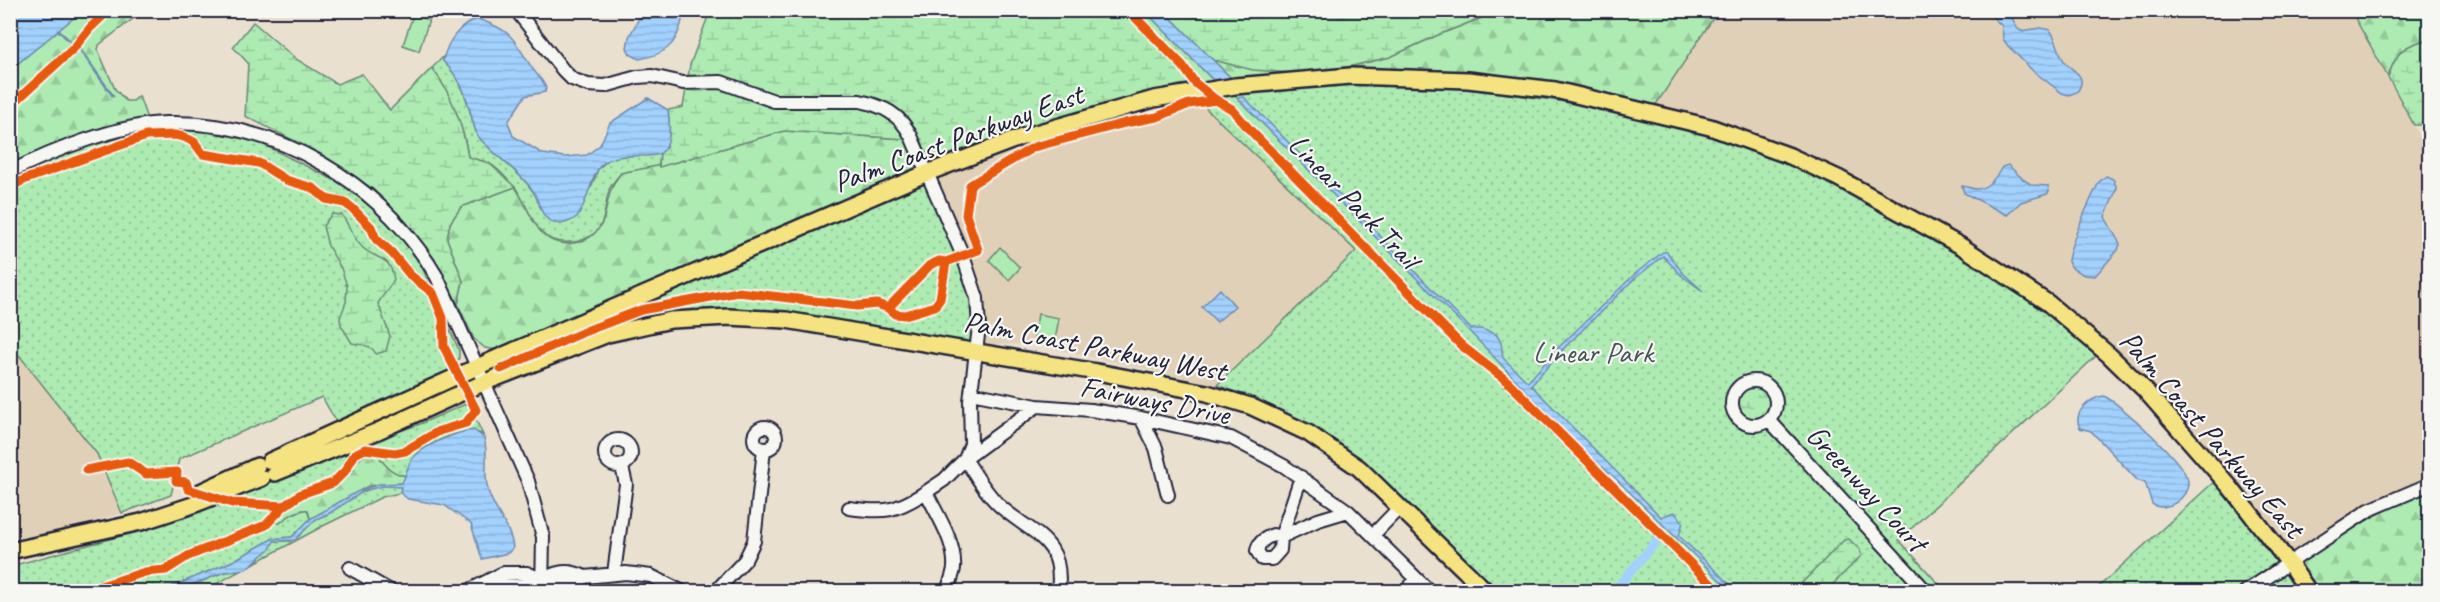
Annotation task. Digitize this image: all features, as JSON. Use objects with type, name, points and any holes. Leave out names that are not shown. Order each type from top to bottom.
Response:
[{"type":"main road","name":"Palm Coast Parkway East","points":[[324,445],[391,404],[927,173],[1033,134],[1154,99],[1214,89],[1350,76],[1468,80],[1555,90],[1710,127],[1790,156],[1828,173],[1962,246],[2023,284],[2109,355],[2171,419],[2230,487],[2308,591]]},
{"type":"main road","name":"Palm Coast Parkway West","points":[[324,445],[378,431],[483,383],[596,338],[635,327],[671,320],[729,317],[786,320],[977,351],[1207,393],[1237,401],[1278,418],[1322,442],[1359,468],[1487,591]]},
{"type":"main road","points":[[15,551],[90,532],[266,469],[324,445]]},
{"type":"street","points":[[516,10],[568,75],[588,85],[605,86],[637,77],[652,76],[683,83],[722,82],[774,101],[860,101],[879,106],[895,115],[906,126],[976,290],[979,316],[971,393],[971,444],[965,459]]},
{"type":"street","points":[[10,172],[42,157],[96,138],[163,123],[203,124],[242,129],[274,141],[312,158],[370,196],[402,227],[424,254],[437,276],[528,481],[543,537],[542,585]]},
{"type":"street","name":"Fairways Drive","points":[[971,393],[1037,406],[1091,410],[1141,418],[1231,438],[1301,477],[1348,511],[1430,591]]},
{"type":"street","points":[[849,508],[891,510],[906,505],[944,480],[965,459],[1037,406]]},
{"type":"street","points":[[1141,418],[1156,448],[1168,495]]},
{"type":"street","name":"Greenway Court","points":[[1768,420],[1927,591]]},
{"type":"street","points":[[715,591],[745,560],[754,541],[764,449]]},
{"type":"street","points":[[965,459],[988,494],[1052,546],[1057,561],[1058,591]]},
{"type":"street","points":[[614,573],[626,484],[622,466]]},
{"type":"street","points":[[1301,477],[1281,537],[1318,520],[1348,511]]},
{"type":"street","points":[[2245,591],[2369,510],[2430,483]]},
{"type":"street","points":[[926,492],[947,535],[954,556],[954,569],[947,591]]},
{"type":"street","points":[[1374,534],[1400,507]]},
{"type":"street","points":[[350,568],[392,591]]},
{"type":"street","points":[[466,591],[503,573],[527,573],[542,585],[577,582],[585,577],[614,573],[634,573],[651,576],[683,591]]},
{"type":"street","points":[[1406,591],[1416,579]]},
{"type":"shaded area","points":[[1718,11],[2351,11],[2429,153],[2429,477],[2375,501],[2296,552],[2286,550],[2151,385],[2113,346],[2044,292],[1842,174],[1653,109]]},
{"type":"shaded area","points":[[1194,97],[1356,251],[1217,385],[1033,344],[973,345],[923,180],[1024,141],[1155,103]]},
{"type":"shaded area","points":[[10,345],[97,454],[122,513],[30,541],[11,543]]},
{"type":"green space","points":[[82,11],[143,11],[99,45],[98,50],[115,89],[126,101],[133,101],[139,96],[147,119],[11,167],[11,69]]},
{"type":"green space","points":[[710,11],[1145,11],[1214,81],[1179,85],[1119,102],[929,162],[921,140],[784,131],[659,167],[660,153],[667,144],[669,133],[668,110],[683,107],[690,65]]},
{"type":"green space","points":[[1164,11],[1499,11],[1390,57],[1302,74],[1253,70],[1213,60]]},
{"type":"green space","points":[[1499,11],[1718,11],[1653,109],[1556,85],[1234,81],[1213,60],[1302,74],[1352,66],[1390,57]]},
{"type":"green space","points":[[2351,11],[2429,11],[2429,39],[2412,44],[2402,51],[2394,61],[2388,77]]},
{"type":"green space","points":[[413,15],[429,20],[419,51],[403,45]]},
{"type":"green space","points":[[253,22],[296,59],[337,84],[362,74],[390,110],[432,68],[455,110],[468,157],[489,163],[515,187],[461,207],[450,223],[447,239],[463,281],[458,304],[436,261],[406,222],[373,189],[321,154],[245,116],[248,63],[233,47]]},
{"type":"green space","points":[[2429,39],[2429,125],[2414,125],[2388,77],[2394,61],[2402,51],[2412,44]]},
{"type":"green space","points":[[444,56],[443,61],[462,87],[477,135],[528,185],[544,213],[554,223],[592,186],[598,169],[608,160],[616,157],[660,153],[659,167],[621,173],[613,182],[608,193],[600,228],[591,236],[571,242],[548,238],[534,224],[520,195],[502,174],[488,163],[468,157],[455,111],[445,88],[432,68]]},
{"type":"green space","name":"Linear Park","points":[[1390,83],[1502,93],[1613,110],[1714,136],[1820,178],[1932,236],[2045,311],[2096,356],[1899,540],[1945,591],[1495,591],[1419,514],[1337,443],[1294,417],[1217,385],[1356,251],[1194,97],[1321,84]]},
{"type":"green space","points":[[180,130],[219,133],[260,143],[346,186],[383,217],[416,254],[459,350],[459,358],[450,371],[337,423],[322,397],[179,459],[171,495],[122,513],[97,454],[11,345],[11,180],[50,159],[71,151],[136,135]]},
{"type":"green space","points":[[784,131],[921,140],[929,162],[886,185],[498,350],[485,348],[474,339],[458,304],[463,281],[447,239],[450,223],[461,207],[515,187],[545,236],[565,244],[579,242],[590,237],[601,225],[611,191],[621,173],[677,162]]},
{"type":"green space","points":[[923,180],[974,298],[973,345],[903,330],[793,314],[677,315],[638,319],[568,343],[566,337],[590,325]]},
{"type":"green space","points":[[332,214],[342,215],[360,245],[390,266],[394,280],[378,303],[390,336],[386,351],[376,354],[369,347],[352,343],[341,325],[340,318],[346,302],[347,286],[341,268],[328,246],[323,226]]},
{"type":"green space","points":[[1000,247],[1020,268],[1009,280],[989,260]]},
{"type":"green space","points":[[1038,314],[1059,318],[1055,341],[1034,338]]},
{"type":"green space","points":[[1754,386],[1765,391],[1770,402],[1765,413],[1754,418],[1743,413],[1738,402],[1743,391]]},
{"type":"green space","points":[[468,403],[483,435],[467,432],[439,440],[415,457],[406,476],[392,470],[381,459],[357,459],[336,485],[301,498],[276,519],[280,523],[288,515],[307,509],[310,519],[292,537],[272,539],[233,561],[162,591],[11,592],[11,566],[158,526],[211,507],[331,455],[420,424]]},
{"type":"green space","points":[[369,454],[378,454],[389,469],[406,476],[402,483],[368,486],[310,519],[308,510],[301,510],[280,523],[276,523],[284,509],[334,485],[358,460]]},
{"type":"green space","points":[[2217,479],[2302,592],[2093,592]]},
{"type":"green space","points":[[393,485],[401,487],[400,493],[382,497],[255,563],[274,541],[291,541],[316,519],[328,514],[347,500],[373,487]]},
{"type":"green space","points":[[2429,491],[2429,591],[2317,591],[2297,564],[2377,515]]},
{"type":"green space","points":[[1849,539],[1860,550],[1861,556],[1826,591],[1794,591],[1844,540]]},
{"type":"green space","points":[[240,571],[203,591],[177,592],[224,572]]},
{"type":"water","points":[[11,10],[82,10],[82,11],[11,69]]},
{"type":"water","points":[[643,11],[684,11],[676,38],[666,50],[639,59],[630,54],[627,48],[629,37]]},
{"type":"water","points":[[1145,11],[1164,11],[1234,81],[1214,81]]},
{"type":"water","points":[[1986,11],[2009,11],[2017,28],[2021,31],[2041,28],[2050,30],[2064,61],[2080,77],[2077,92],[2069,95],[2062,93],[2033,71],[2008,46],[2003,39],[2002,26]]},
{"type":"water","points":[[478,19],[499,28],[511,37],[546,88],[545,92],[525,96],[508,122],[513,136],[543,154],[565,157],[587,155],[600,145],[610,123],[648,98],[668,110],[669,133],[666,147],[659,154],[613,158],[601,165],[578,216],[569,222],[562,223],[548,220],[527,183],[477,135],[462,87],[443,61],[455,34],[471,21]]},
{"type":"water","points":[[1244,97],[1471,329],[1481,329],[1496,334],[1501,342],[1503,358],[1528,382],[1559,347],[1636,273],[1663,252],[1667,252],[1683,273],[1704,292],[1681,275],[1663,256],[1633,280],[1566,346],[1531,385],[1661,517],[1674,512],[1683,522],[1679,536],[1737,591],[1731,591],[1573,440],[1469,331],[1237,98]]},
{"type":"water","points":[[2008,165],[2032,185],[2048,186],[2047,194],[2021,202],[2007,215],[1964,193],[1962,186],[1976,189],[1984,187],[1995,178],[2002,167]]},
{"type":"water","points":[[2106,176],[2113,179],[2117,188],[2105,217],[2120,244],[2118,250],[2095,276],[2084,275],[2073,269],[2068,262],[2069,254],[2090,200],[2099,182]]},
{"type":"water","points":[[1220,289],[1235,306],[1217,322],[1202,307]]},
{"type":"water","points":[[2104,396],[2124,410],[2176,461],[2188,481],[2188,487],[2176,503],[2163,507],[2152,504],[2145,482],[2138,481],[2091,431],[2080,428],[2078,417],[2083,407],[2098,397]]},
{"type":"water","points":[[474,430],[484,438],[486,477],[490,497],[512,540],[513,548],[508,553],[482,559],[471,524],[444,505],[408,499],[400,493],[401,487],[382,486],[364,491],[316,519],[295,540],[274,541],[270,549],[246,569],[224,572],[177,591],[162,591],[233,561],[272,539],[292,537],[310,519],[357,492],[379,484],[402,483],[411,461],[422,450],[449,437]]},
{"type":"waterway","points":[[58,30],[74,45]]},
{"type":"waterway","points":[[79,48],[113,96]]},
{"type":"waterway","points":[[1613,592],[1661,536]]},
{"type":"cycle path","points":[[10,109],[74,48],[109,10]]},
{"type":"cycle path","points":[[1128,10],[1183,66],[1195,83],[1216,100]]},
{"type":"cycle path","name":"Linear Park Trail","points":[[501,369],[586,331],[641,310],[738,292],[857,306],[877,304],[888,308],[930,265],[939,261],[946,262],[978,250],[966,215],[970,185],[1034,147],[1157,117],[1189,104],[1216,100],[1232,109],[1462,346],[1507,381],[1719,592]]},
{"type":"cycle path","points":[[10,187],[26,179],[146,136],[184,137],[194,142],[203,154],[259,163],[286,180],[313,188],[326,199],[345,203],[371,227],[376,239],[392,253],[410,275],[433,293],[443,318],[444,347],[476,410],[466,423],[439,431],[405,451],[395,453],[365,449],[355,454],[345,471],[333,483],[301,494],[284,506]]},
{"type":"cycle path","points":[[888,308],[895,314],[905,315],[935,306],[940,299],[946,262]]},
{"type":"cycle path","points":[[82,592],[145,572],[166,570],[188,556],[266,525],[284,506],[232,503],[188,489],[186,482],[176,481],[177,472],[146,474],[128,462],[86,470]]}]
